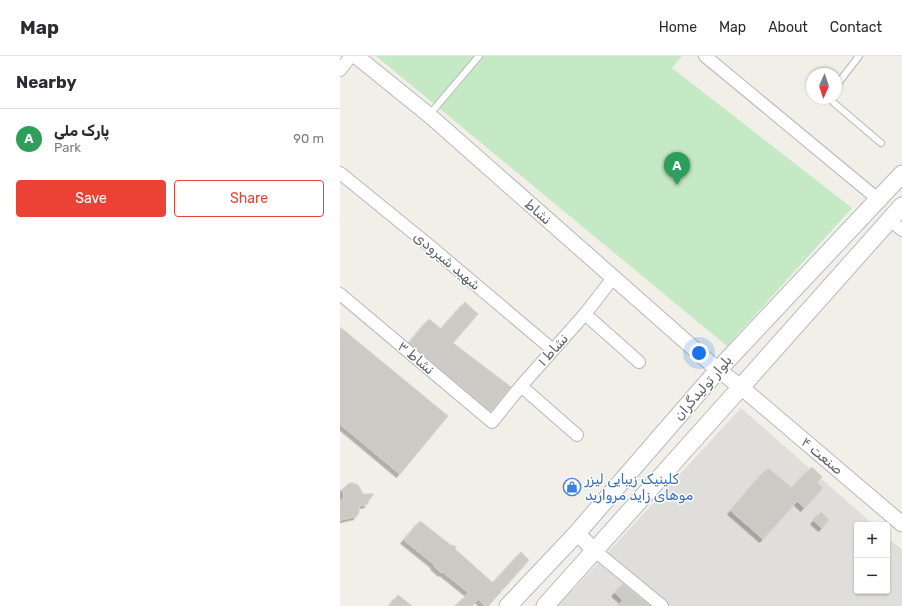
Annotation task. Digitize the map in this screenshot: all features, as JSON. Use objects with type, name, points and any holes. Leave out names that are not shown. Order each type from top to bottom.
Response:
[{"type":"main road","name":"بلوار تولیدگران","points":[[508,606],[577,533],[718,370],[902,174]]},
{"type":"main road","name":"بلوار تولیدگران","points":[[544,606],[741,387],[896,224],[902,206]]},
{"type":"street","points":[[340,70],[351,56]]},
{"type":"street","name":"نشاط","points":[[356,56],[428,115],[718,370]]},
{"type":"street","points":[[705,56],[879,200]]},
{"type":"street","name":"شهید شیرودی","points":[[340,173],[431,247],[553,350]]},
{"type":"street","name":"نشاط ۱","points":[[492,422],[585,314],[613,278]]},
{"type":"street","name":"نشاط ۳","points":[[340,294],[492,422]]},
{"type":"street","points":[[585,314],[639,362]]},
{"type":"street","name":"صنعت ۴","points":[[718,370],[741,387],[902,524]]},
{"type":"street","points":[[522,386],[577,435]]},
{"type":"street","points":[[577,533],[594,550],[662,606]]},
{"type":"lane","points":[[428,115],[479,56]]},
{"type":"lane","points":[[842,78],[859,56]]},
{"type":"lane","points":[[835,104],[882,143]]},
{"type":"shaded area","points":[[741,408],[871,522],[854,522],[854,594],[890,594],[890,540],[902,550],[902,606],[556,606],[571,589],[573,590]]},
{"type":"green space","points":[[376,56],[682,56],[672,68],[852,208],[727,346]]},
{"type":"building","points":[[465,302],[478,314],[453,343],[511,387],[491,411],[409,343],[429,319],[441,329]]},
{"type":"building","points":[[340,327],[448,416],[400,474],[340,424]]},
{"type":"building","points":[[812,467],[822,477],[817,482],[823,488],[804,508],[797,501],[763,539],[731,511],[768,468],[792,488]]},
{"type":"building","points":[[350,483],[358,485],[363,494],[374,494],[368,501],[368,504],[359,506],[357,516],[340,520],[340,501],[344,498],[343,489]]},
{"type":"building","points":[[821,512],[829,520],[822,528],[814,521]]},
{"type":"building","points":[[420,521],[452,546],[453,545],[456,547],[455,549],[493,583],[521,552],[529,560],[488,606],[478,599],[472,606],[455,606],[469,593],[443,572],[442,573],[434,566],[435,565],[404,540]]},
{"type":"building","points":[[623,584],[650,606],[618,606],[623,600],[615,593]]},
{"type":"building","points":[[398,595],[412,606],[389,606]]},
{"type":"place","name":"پارک ملی","points":[[677,185]]},
{"type":"place","name":"کلینیک زیبایی لیزر موهای زاید مروارید","points":[[572,487]]}]
